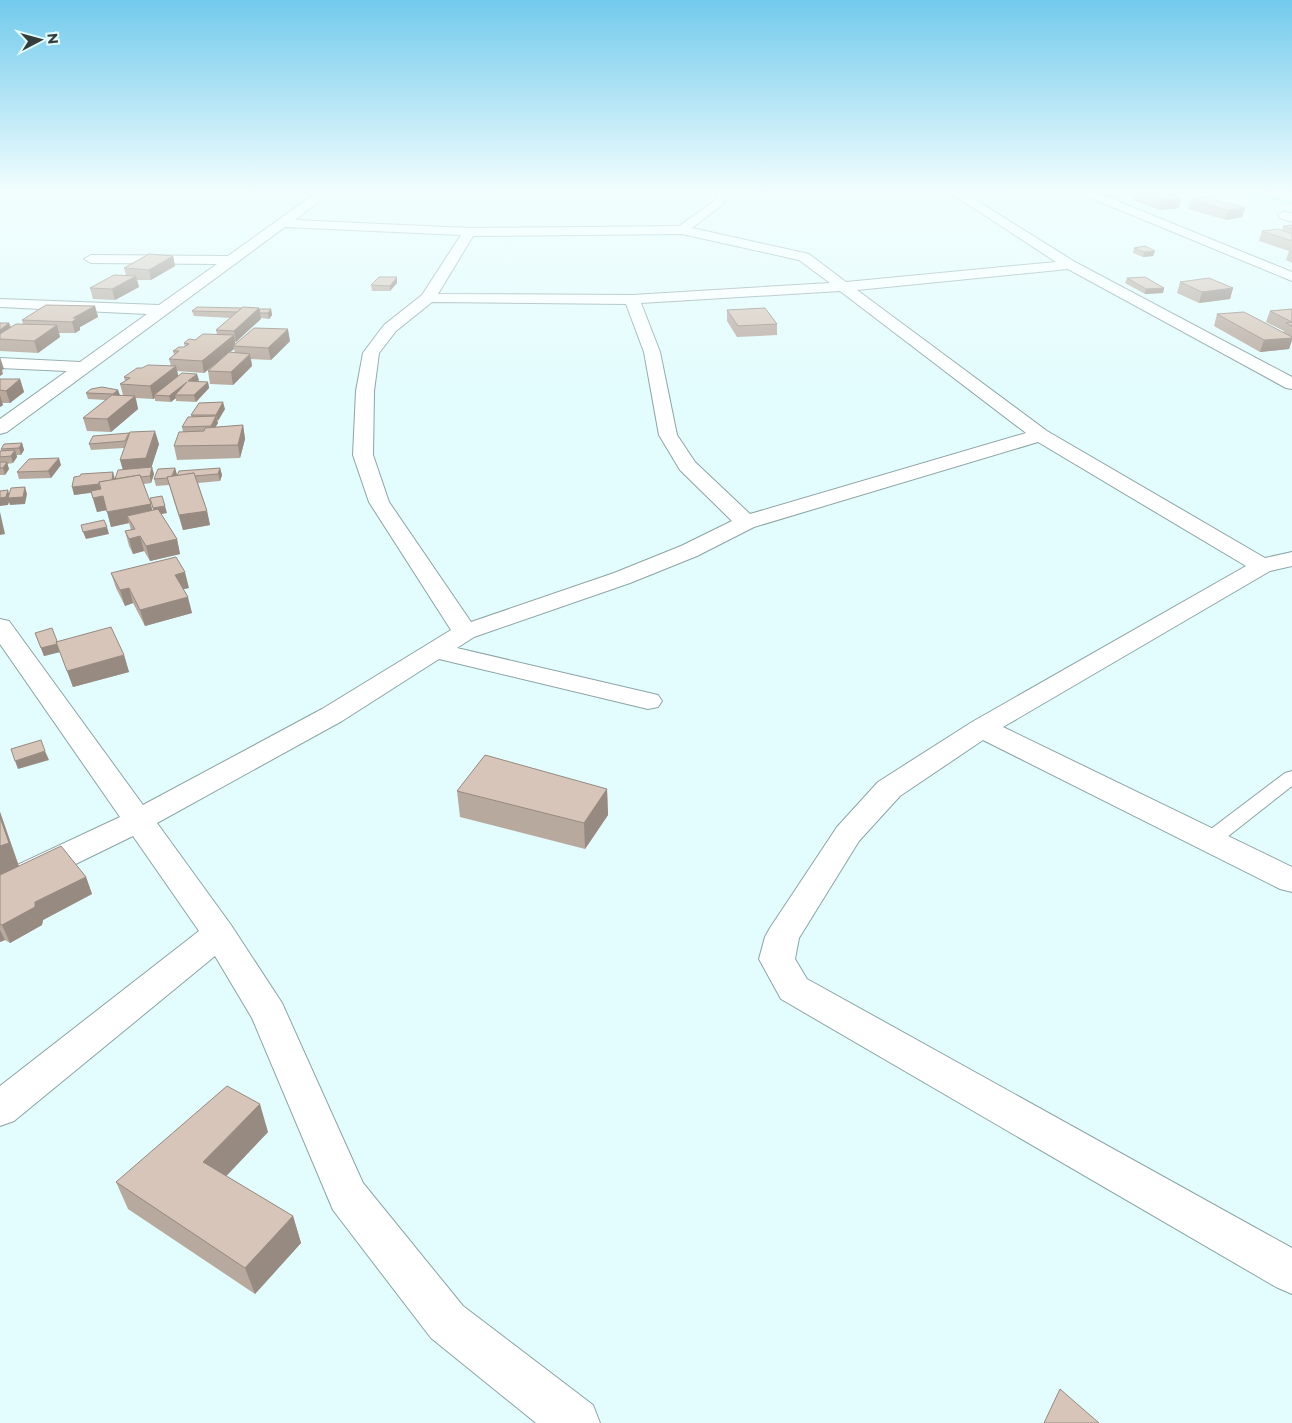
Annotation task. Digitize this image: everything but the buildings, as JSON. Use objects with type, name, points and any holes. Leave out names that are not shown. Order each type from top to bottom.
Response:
[{"type":"street","points":[[453,258],[428,298],[390,328],[372,354],[365,392],[363,455],[379,502],[464,632]]},
{"type":"street","points":[[806,258],[1040,435],[1262,566]]},
{"type":"street","points":[[1060,258],[1292,384]]},
{"type":"street","points":[[1247,258],[1292,277]]},
{"type":"street","points":[[91,259],[233,260]]},
{"type":"street","points":[[0,428],[233,260]]},
{"type":"street","points":[[428,298],[632,299],[844,287],[1070,265]]},
{"type":"street","points":[[632,299],[652,352],[668,435],[687,466],[746,522]]},
{"type":"street","points":[[0,303],[164,310]]},
{"type":"street","points":[[0,363],[83,367]]},
{"type":"street","points":[[0,886],[139,820],[332,715],[437,651],[464,632],[622,578],[689,551],[746,522],[1040,435]]},
{"type":"street","points":[[1292,559],[1262,566],[982,728],[889,788],[848,834],[782,937],[778,959],[794,989],[1292,1272]]},
{"type":"street","points":[[0,626],[219,934],[269,1013],[348,1196],[447,1322],[575,1423]]},
{"type":"street","points":[[437,651],[648,701]]},
{"type":"street","points":[[982,728],[1292,881]]},
{"type":"street","points":[[0,1109],[219,934]]},
{"type":"lane","points":[[1210,840],[1292,777]]}]
